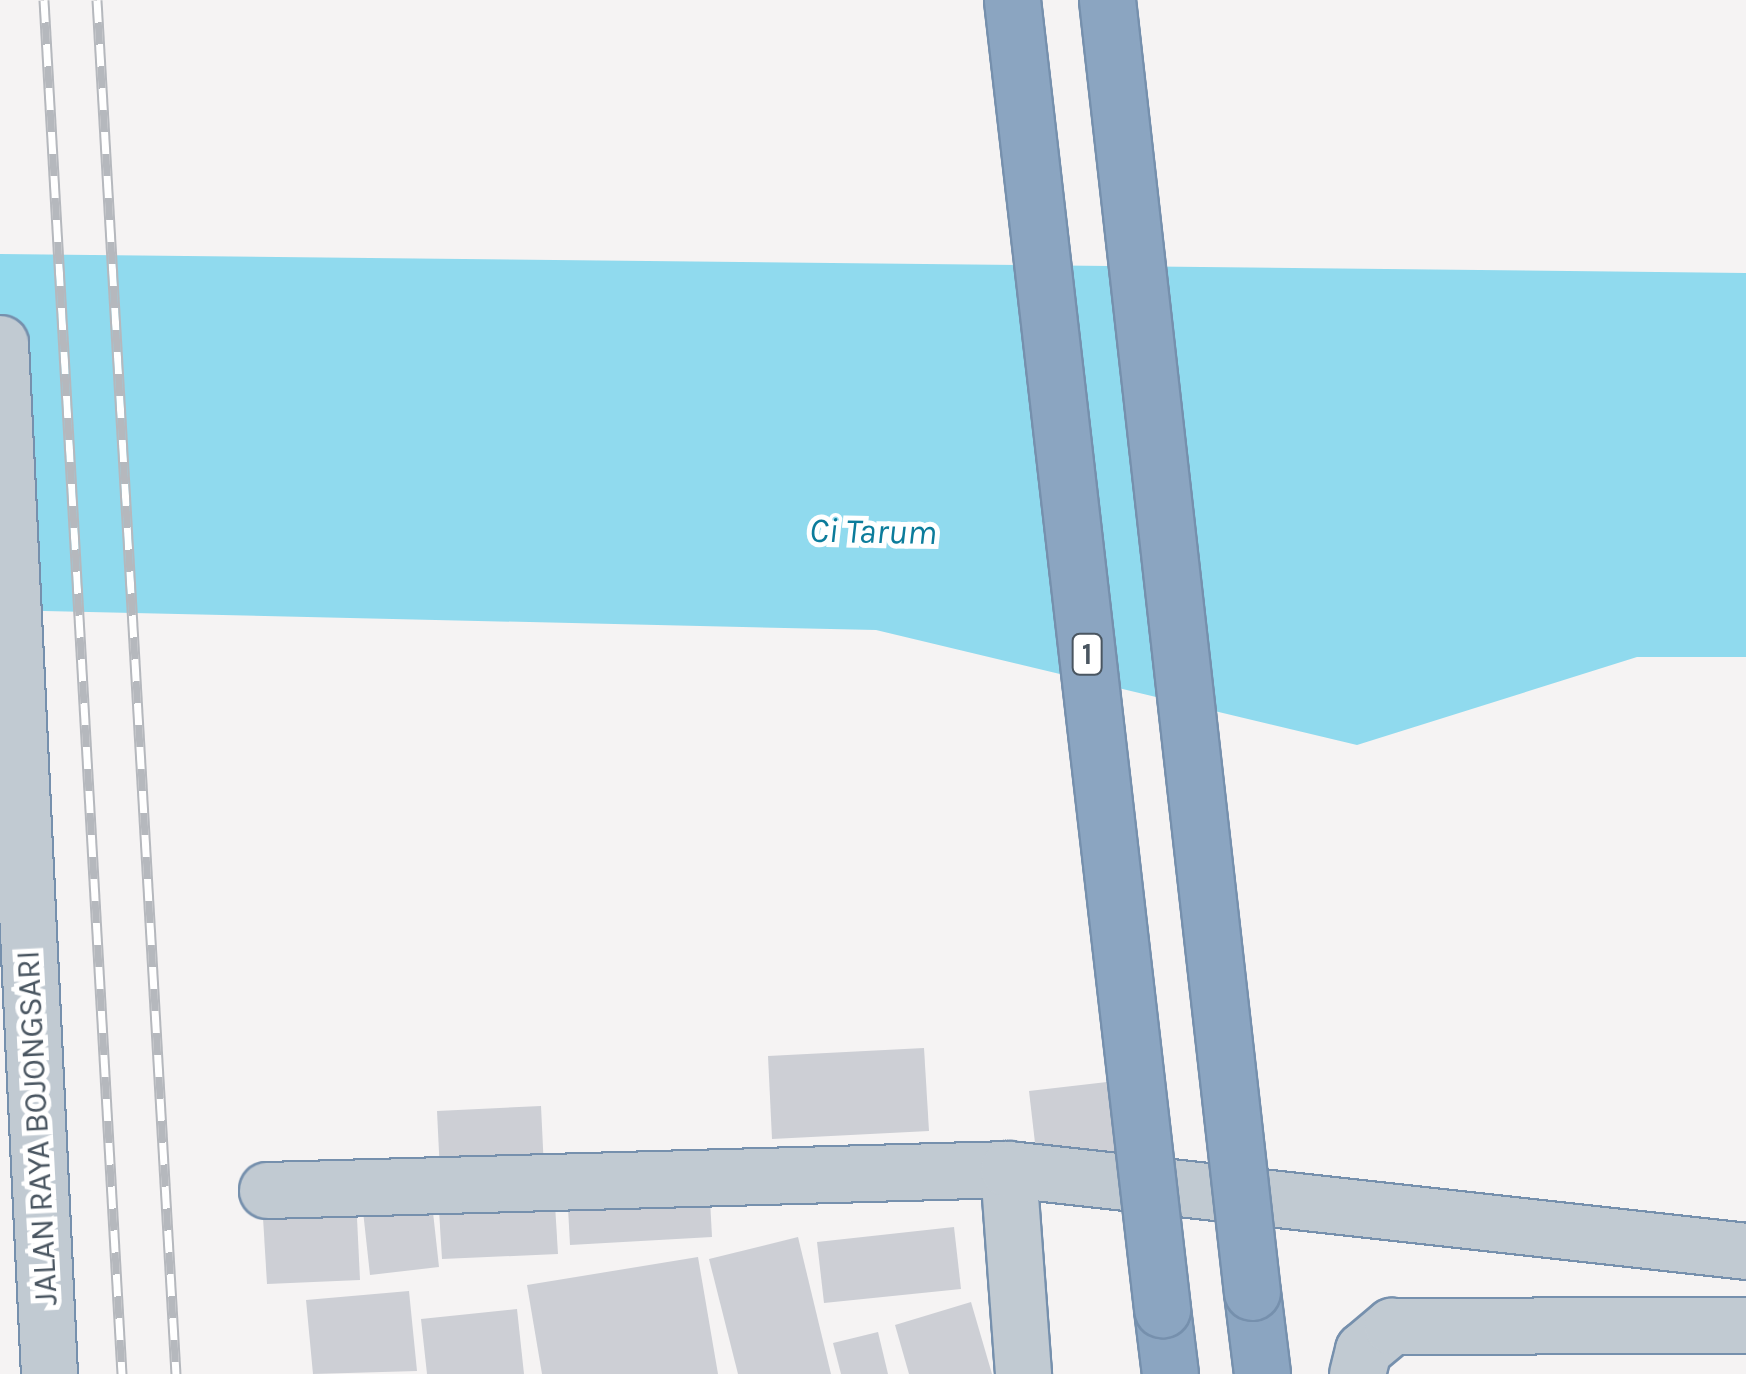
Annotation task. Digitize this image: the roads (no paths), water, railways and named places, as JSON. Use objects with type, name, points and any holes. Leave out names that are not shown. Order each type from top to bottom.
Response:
[{"type":"highway","name":"1","points":[[1012,0],[1170,1374]]},
{"type":"highway","points":[[1108,0],[1262,1374]]},
{"type":"street","name":"JALAN RAYA BOJONGSARI","points":[[0,343],[50,1374]]},
{"type":"street","points":[[1008,1169],[1023,1374]]},
{"type":"street","points":[[267,1190],[1008,1169],[1746,1250]]},
{"type":"street","points":[[1357,1374],[1363,1350],[1392,1326],[1746,1325]]},
{"type":"water","name":"Ci Tarum","points":[[0,254],[1746,273],[1746,657],[1637,657],[1357,745],[876,630],[0,610]]},
{"type":"railway","points":[[44,0],[122,1374]]},
{"type":"railway","points":[[97,0],[176,1374]]}]
